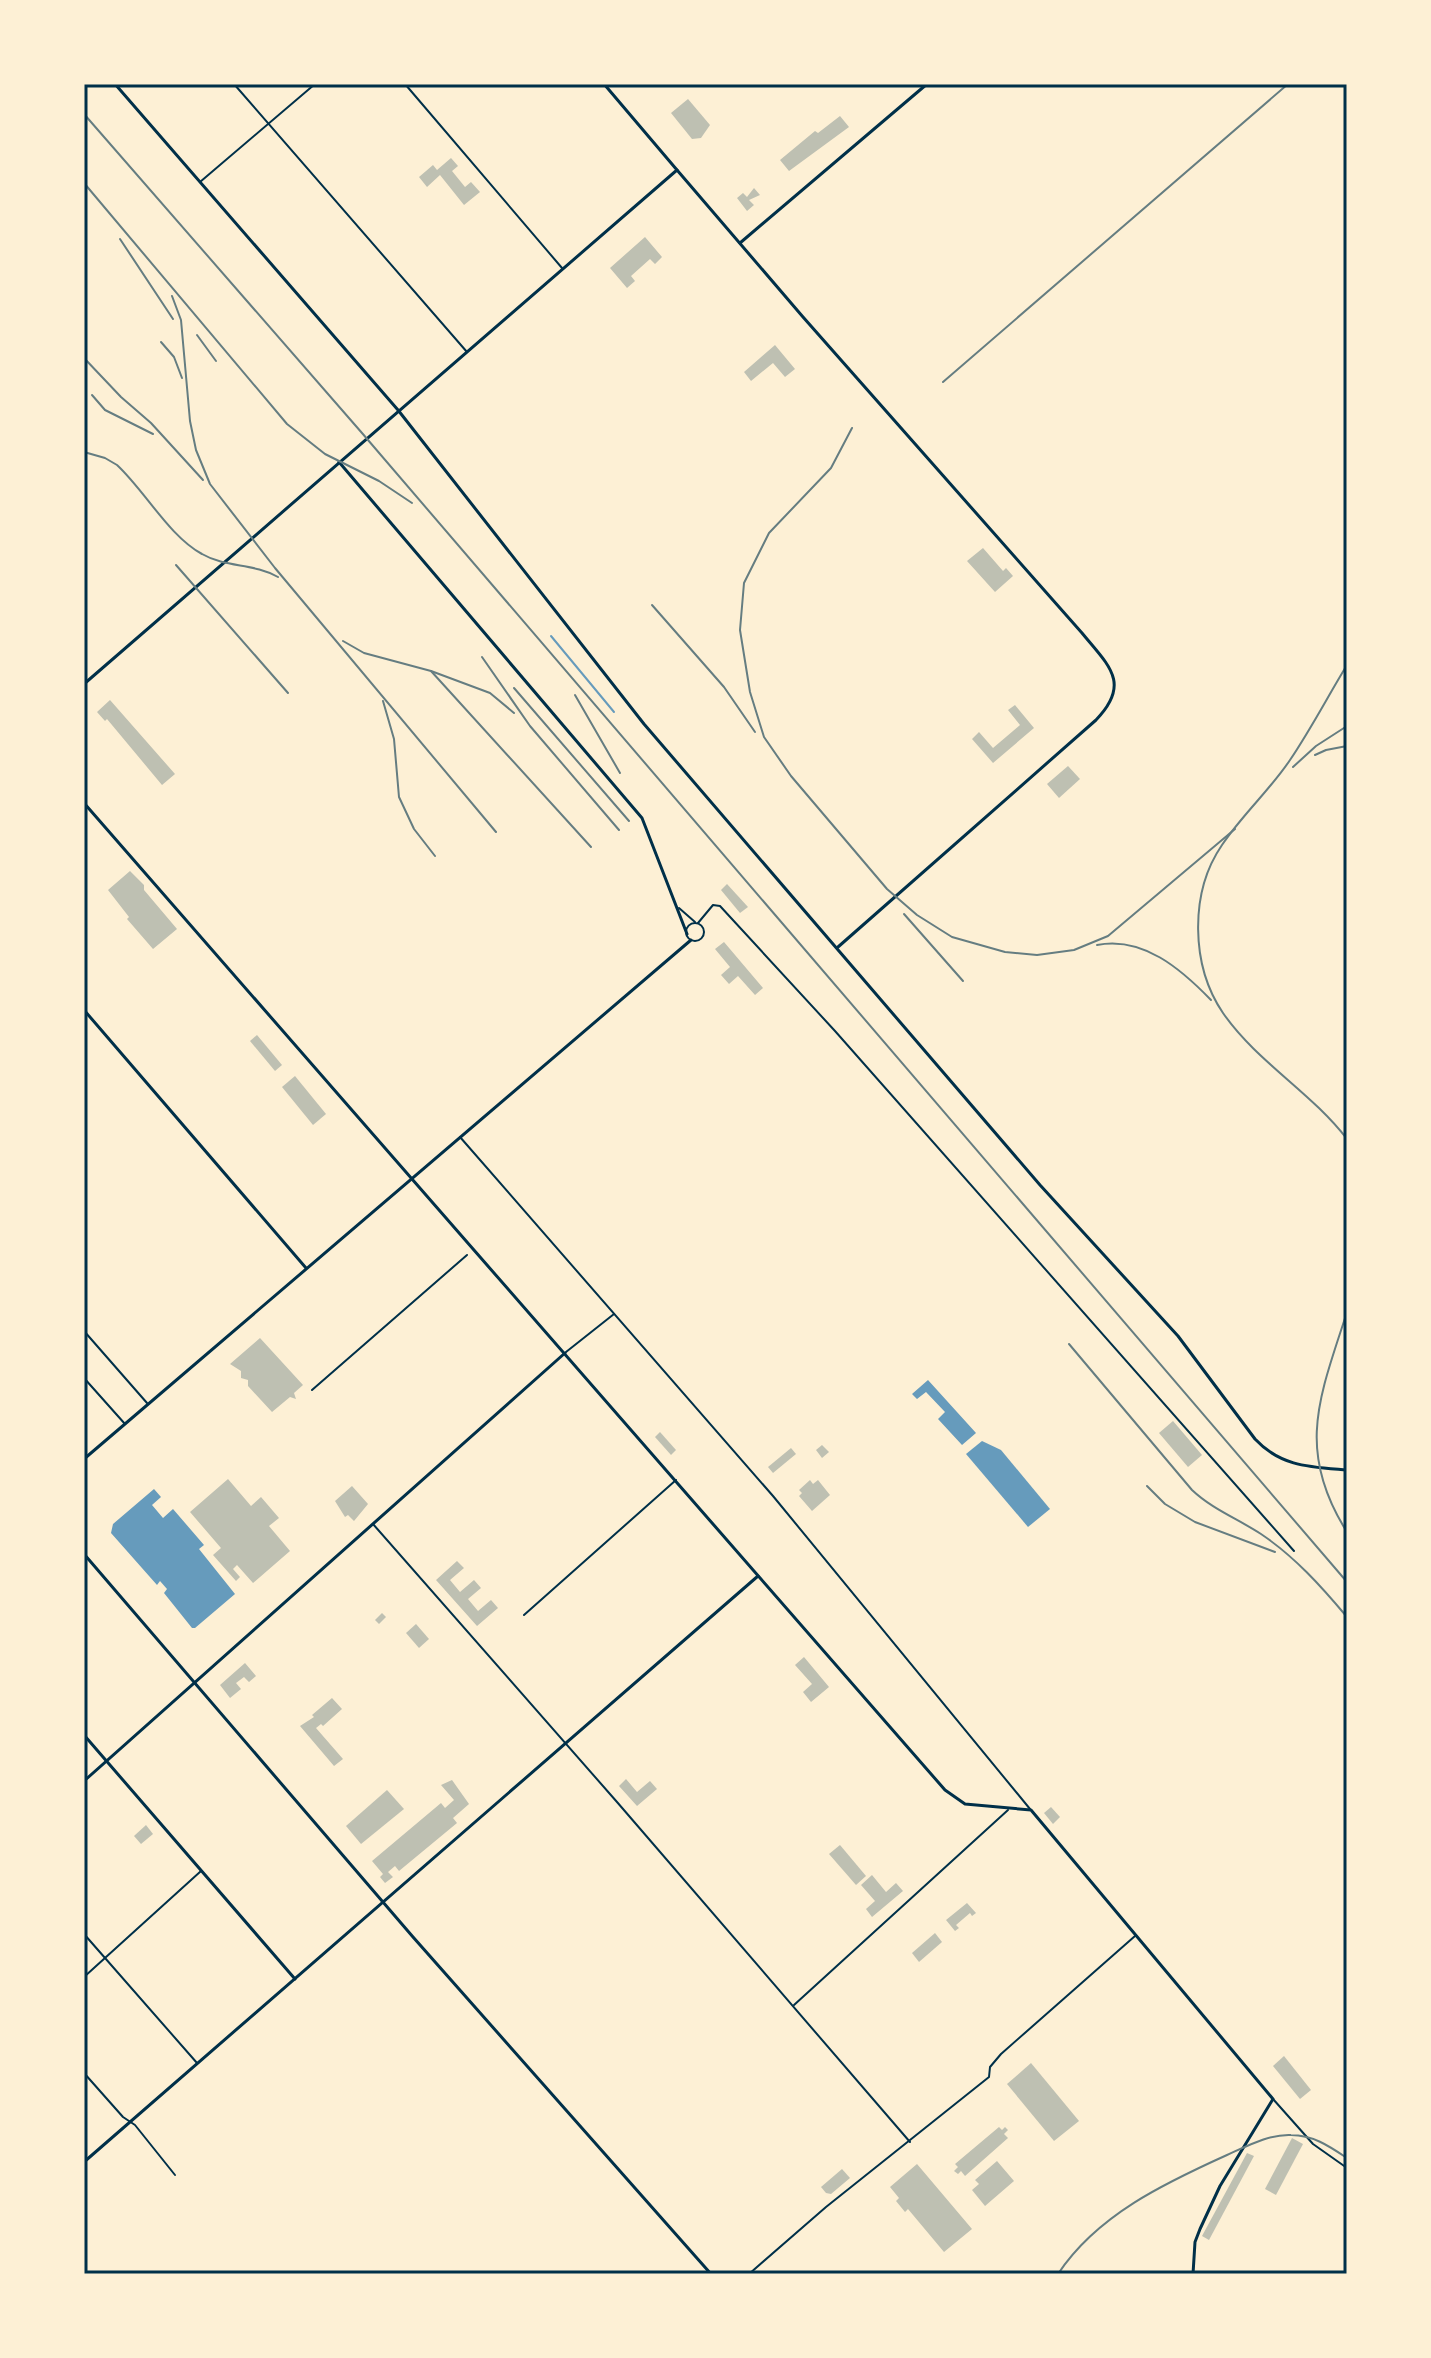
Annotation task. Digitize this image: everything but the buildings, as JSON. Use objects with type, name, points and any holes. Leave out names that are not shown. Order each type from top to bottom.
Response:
[{"type":"main road","points":[[115,84],[398,410],[644,724],[1040,1185],[1178,1336],[1268,1452],[1284,1461],[1347,1470]]},
{"type":"main road","points":[[604,84],[1082,633],[1114,677],[1114,697],[1096,720],[838,947]]},
{"type":"main road","points":[[740,243],[927,84]]},
{"type":"main road","points":[[84,684],[677,170]]},
{"type":"main road","points":[[339,461],[642,818],[687,934]]},
{"type":"main road","points":[[84,803],[953,1797],[965,1804],[1031,1810],[1273,2099],[1220,2186],[1200,2229],[1195,2242],[1193,2274]]},
{"type":"main road","points":[[84,1459],[691,940]]},
{"type":"main road","points":[[84,1010],[306,1268]]},
{"type":"main road","points":[[84,1781],[566,1353]]},
{"type":"main road","points":[[84,1554],[711,2274]]},
{"type":"main road","points":[[84,2162],[758,1576]]},
{"type":"main road","points":[[84,1735],[295,1979]]},
{"type":"street","points":[[234,84],[467,352]]},
{"type":"street","points":[[200,183],[315,84]]},
{"type":"street","points":[[405,84],[563,269]]},
{"type":"street","points":[[673,903],[697,923],[704,928],[704,936],[698,941],[691,940],[687,934],[689,926],[697,923],[715,904],[733,920],[835,1031],[1294,1551]]},
{"type":"street","points":[[477,1113],[482,1117]]},
{"type":"street","points":[[460,1136],[773,1496],[1031,1810]]},
{"type":"street","points":[[312,1390],[467,1255]]},
{"type":"street","points":[[566,1353],[614,1314]]},
{"type":"street","points":[[84,1331],[148,1404]]},
{"type":"street","points":[[84,1378],[125,1424]]},
{"type":"street","points":[[524,1615],[676,1479]]},
{"type":"street","points":[[373,1524],[910,2142]]},
{"type":"street","points":[[793,2006],[1011,1807]]},
{"type":"street","points":[[84,1977],[201,1871]]},
{"type":"street","points":[[84,1934],[197,2063]]},
{"type":"street","points":[[749,2274],[826,2207],[989,2077],[990,2067],[1001,2054],[1135,1935]]},
{"type":"street","points":[[84,2073],[131,2122],[175,2175]]},
{"type":"street","points":[[1273,2099],[1313,2144],[1347,2168]]},
{"type":"water","points":[[928,1380],[976,1433],[962,1445],[938,1419],[945,1412],[926,1392],[917,1399],[912,1394]]},
{"type":"water","points":[[982,1441],[1001,1450],[1050,1509],[1028,1527],[966,1454]]},
{"type":"water","points":[[154,1489],[161,1497],[152,1505],[163,1518],[173,1509],[204,1545],[199,1549],[235,1594],[195,1628],[164,1593],[167,1589],[160,1581],[157,1585],[111,1533],[113,1524]]},
{"type":"waterway","points":[[551,636],[614,712]]},
{"type":"railway","points":[[943,382],[1288,84]]},
{"type":"railway","points":[[84,114],[362,433],[1347,1582]]},
{"type":"railway","points":[[84,183],[287,424],[325,454],[379,481],[412,503]]},
{"type":"railway","points":[[120,239],[173,319]]},
{"type":"railway","points":[[172,296],[181,320],[190,421],[196,450],[210,484],[275,568],[496,832]]},
{"type":"railway","points":[[197,335],[216,361]]},
{"type":"railway","points":[[161,342],[174,357],[182,378]]},
{"type":"railway","points":[[84,358],[151,423],[203,480]]},
{"type":"railway","points":[[92,395],[105,410],[153,434]]},
{"type":"railway","points":[[852,428],[831,468],[769,533],[744,583],[740,630],[750,692],[764,737],[791,776],[887,889],[917,915],[952,937],[1005,952],[1037,955],[1074,950],[1108,936],[1235,829]]},
{"type":"railway","points":[[84,452],[117,465],[168,525],[202,554],[278,577]]},
{"type":"railway","points":[[176,565],[288,693]]},
{"type":"railway","points":[[652,605],[724,687],[755,732]]},
{"type":"railway","points":[[343,641],[364,653],[431,671],[490,693],[514,713]]},
{"type":"railway","points":[[482,657],[530,726],[619,830]]},
{"type":"railway","points":[[1347,665],[1290,760],[1230,834],[1211,864],[1199,907],[1198,929],[1205,974],[1223,1013],[1252,1047],[1317,1106],[1347,1139]]},
{"type":"railway","points":[[431,671],[591,847]]},
{"type":"railway","points":[[514,688],[629,821]]},
{"type":"railway","points":[[575,695],[620,773]]},
{"type":"railway","points":[[383,701],[394,739],[399,797],[414,829],[435,856]]},
{"type":"railway","points":[[1293,767],[1316,746],[1347,726]]},
{"type":"railway","points":[[1315,755],[1347,746]]},
{"type":"railway","points":[[904,914],[963,981]]},
{"type":"railway","points":[[1097,945],[1130,945],[1145,950],[1174,967],[1211,1000]]},
{"type":"railway","points":[[1347,1312],[1328,1370],[1317,1423],[1321,1475],[1347,1532]]},
{"type":"railway","points":[[1069,1344],[1192,1490],[1285,1552],[1347,1617]]},
{"type":"railway","points":[[1147,1486],[1165,1504],[1195,1522],[1275,1552]]},
{"type":"railway","points":[[1058,2274],[1092,2234],[1134,2203],[1250,2144],[1275,2136],[1299,2135],[1320,2142],[1347,2158]]}]
